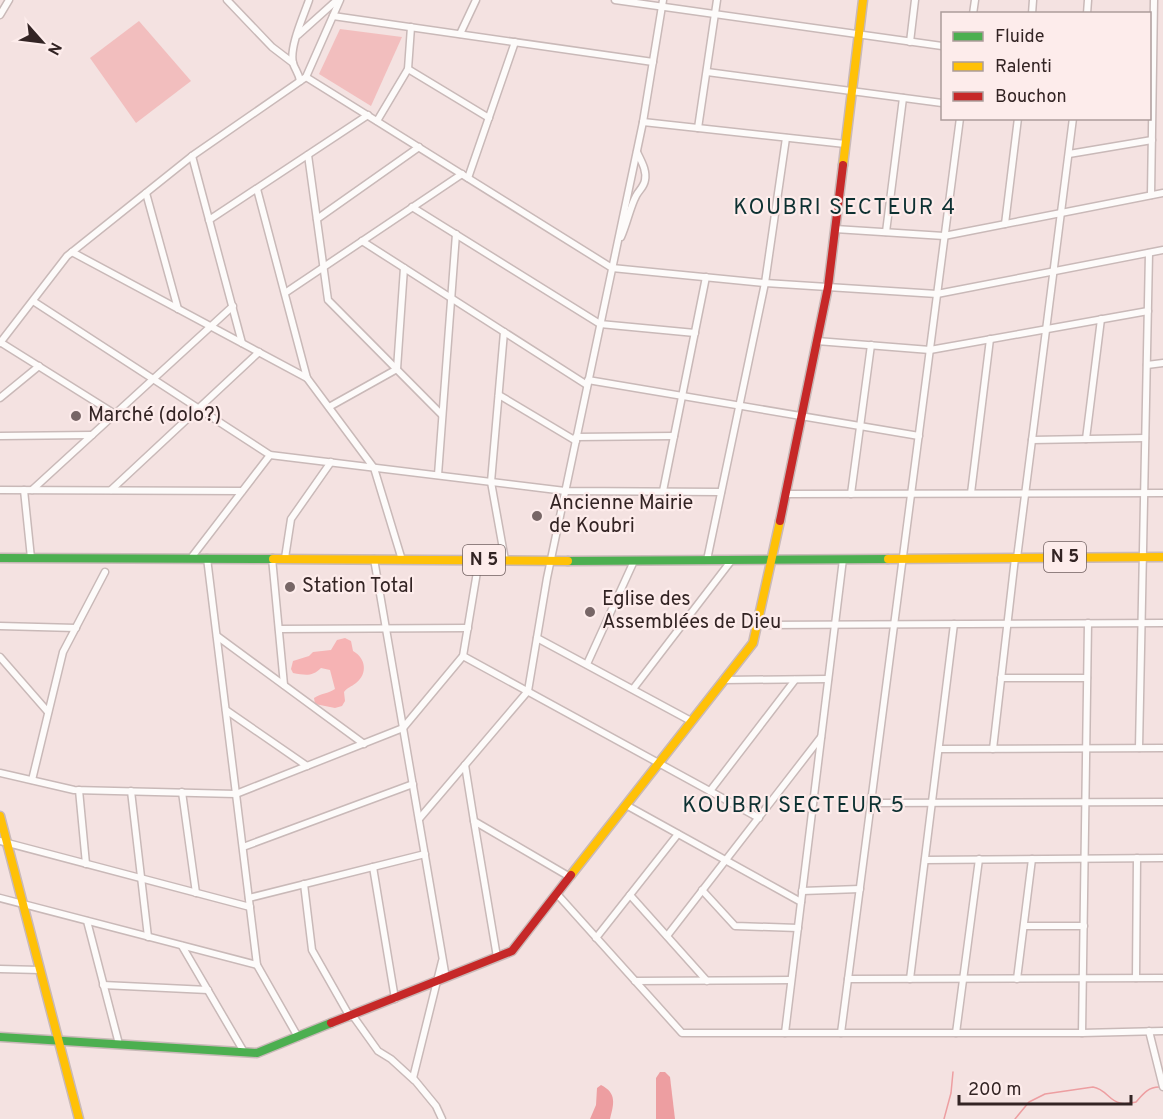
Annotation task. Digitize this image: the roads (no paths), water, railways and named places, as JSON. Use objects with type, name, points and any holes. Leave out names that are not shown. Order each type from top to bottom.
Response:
[{"type":"main road","points":[[0,1037],[258,1053],[512,951],[753,643],[828,287],[863,0]]},
{"type":"main road","name":"N 5","points":[[0,558],[634,561],[1163,557]]},
{"type":"main road","points":[[0,816],[4,842],[23,904],[79,1119]]},
{"type":"street","points":[[0,15],[9,0]]},
{"type":"street","points":[[227,0],[272,47],[293,63],[299,73],[300,81]]},
{"type":"street","points":[[293,63],[292,50],[309,0]]},
{"type":"street","points":[[297,35],[339,0]]},
{"type":"street","points":[[115,414],[0,342],[72,252],[192,156],[306,77],[339,0]]},
{"type":"street","points":[[460,34],[476,0]]},
{"type":"street","points":[[615,0],[663,3],[715,14],[941,46]]},
{"type":"street","points":[[698,128],[717,0]]},
{"type":"street","points":[[910,42],[915,0]]},
{"type":"street","points":[[1151,195],[1151,76],[1154,0]]},
{"type":"street","points":[[419,819],[528,691],[551,560],[643,122],[663,3]]},
{"type":"street","points":[[333,16],[653,62]]},
{"type":"street","points":[[377,121],[408,69],[411,27]]},
{"type":"street","points":[[285,293],[412,207],[465,176],[489,118],[515,42]]},
{"type":"street","points":[[408,69],[489,118]]},
{"type":"street","points":[[706,72],[941,103]]},
{"type":"street","points":[[1151,76],[1163,78]]},
{"type":"street","points":[[306,77],[612,268],[937,294],[1163,250]]},
{"type":"street","points":[[886,232],[903,98]]},
{"type":"street","points":[[209,220],[368,115]]},
{"type":"street","points":[[841,1033],[960,120]]},
{"type":"street","points":[[1005,224],[1018,120]]},
{"type":"street","points":[[993,749],[1007,624],[1026,493],[1073,120]]},
{"type":"street","points":[[643,122],[845,144]]},
{"type":"street","points":[[707,560],[765,282],[786,138]]},
{"type":"street","points":[[1069,154],[1152,140]]},
{"type":"street","points":[[317,219],[419,147]]},
{"type":"street","points":[[616,245],[628,222],[636,196],[642,189],[645,178],[637,150]]},
{"type":"street","points":[[308,155],[328,300],[442,415]]},
{"type":"street","points":[[192,156],[242,343]]},
{"type":"street","points":[[257,189],[307,378],[374,468],[402,560]]},
{"type":"street","points":[[146,193],[178,309]]},
{"type":"street","points":[[835,229],[944,236],[1163,193]]},
{"type":"street","points":[[412,207],[600,324],[695,333]]},
{"type":"street","points":[[438,475],[456,234]]},
{"type":"street","points":[[362,241],[504,332],[588,382],[919,436]]},
{"type":"street","points":[[72,252],[307,378]]},
{"type":"street","points":[[1139,748],[1149,252]]},
{"type":"street","points":[[397,369],[404,268]]},
{"type":"street","points":[[663,491],[706,277]]},
{"type":"street","points":[[33,301],[270,455],[565,491],[721,492]]},
{"type":"street","points":[[32,490],[232,306]]},
{"type":"street","points":[[817,341],[930,350],[1148,311]]},
{"type":"street","points":[[1086,439],[1101,319]]},
{"type":"street","points":[[504,332],[491,482],[505,560]]},
{"type":"street","points":[[971,493],[990,339]]},
{"type":"street","points":[[851,494],[871,345]]},
{"type":"street","points":[[111,490],[259,352]]},
{"type":"street","points":[[1147,366],[1163,363]]},
{"type":"street","points":[[0,398],[39,366]]},
{"type":"street","points":[[329,407],[397,369]]},
{"type":"street","points":[[499,395],[576,439],[674,436]]},
{"type":"street","points":[[0,436],[92,435]]},
{"type":"street","points":[[1032,440],[1145,438]]},
{"type":"street","points":[[190,558],[270,455]]},
{"type":"street","points":[[285,558],[291,519],[331,462]]},
{"type":"street","points":[[0,490],[243,490]]},
{"type":"street","points":[[24,490],[31,558]]},
{"type":"street","points":[[785,494],[1163,493]]},
{"type":"street","points":[[207,558],[257,965],[298,1037]]},
{"type":"street","points":[[272,558],[284,685]]},
{"type":"street","points":[[374,559],[443,958],[442,980],[414,1080]]},
{"type":"street","points":[[785,1033],[843,559]]},
{"type":"street","points":[[0,772],[79,790],[236,794],[403,728],[464,656],[479,560]]},
{"type":"street","points":[[633,689],[732,560]]},
{"type":"street","points":[[587,664],[634,561]]},
{"type":"street","points":[[32,780],[63,652],[105,572]]},
{"type":"street","points":[[1082,1033],[1088,623]]},
{"type":"street","points":[[757,625],[1163,623]]},
{"type":"street","points":[[910,979],[954,624]]},
{"type":"street","points":[[0,626],[76,628]]},
{"type":"street","points":[[279,629],[468,628]]},
{"type":"street","points":[[217,636],[364,744]]},
{"type":"street","points":[[537,638],[692,721]]},
{"type":"street","points":[[464,656],[759,818]]},
{"type":"street","points":[[0,657],[48,712]]},
{"type":"street","points":[[1001,678],[1087,678]]},
{"type":"street","points":[[723,680],[828,679]]},
{"type":"street","points":[[710,791],[795,680]]},
{"type":"street","points":[[226,710],[307,766]]},
{"type":"street","points":[[667,936],[821,737]]},
{"type":"street","points":[[939,749],[1163,748]]},
{"type":"street","points":[[465,765],[497,957]]},
{"type":"street","points":[[243,847],[413,784]]},
{"type":"street","points":[[79,790],[86,864]]},
{"type":"street","points":[[131,791],[148,937]]},
{"type":"street","points":[[182,792],[196,893]]},
{"type":"street","points":[[871,803],[1163,802]]},
{"type":"street","points":[[626,805],[801,902]]},
{"type":"street","points":[[474,820],[570,878]]},
{"type":"street","points":[[596,938],[678,834]]},
{"type":"street","points":[[4,842],[250,907]]},
{"type":"street","points":[[249,898],[425,854]]},
{"type":"street","points":[[1017,979],[1032,858]]},
{"type":"street","points":[[1136,978],[1137,858]]},
{"type":"street","points":[[925,860],[1163,858]]},
{"type":"street","points":[[956,1033],[979,859]]},
{"type":"street","points":[[373,867],[395,999]]},
{"type":"street","points":[[304,884],[312,950],[352,1017],[378,1051],[391,1059],[414,1080],[436,1106],[442,1119]]},
{"type":"street","points":[[802,891],[860,888]]},
{"type":"street","points":[[702,890],[735,926],[798,928]]},
{"type":"street","points":[[557,894],[682,1033],[1163,1031]]},
{"type":"street","points":[[630,895],[707,981]]},
{"type":"street","points":[[0,898],[257,965]]},
{"type":"street","points":[[87,921],[118,1044]]},
{"type":"street","points":[[1024,926],[1084,926]]},
{"type":"street","points":[[182,946],[244,1052]]},
{"type":"street","points":[[0,969],[40,970]]},
{"type":"street","points":[[848,979],[1163,978]]},
{"type":"street","points":[[635,981],[791,980]]},
{"type":"street","points":[[104,985],[208,990]]},
{"type":"street","points":[[1149,1031],[1163,1087]]},
{"type":"waterway","points":[[944,1119],[951,1093],[953,1072]]},
{"type":"waterway","points":[[1015,1119],[1029,1102],[1045,1094],[1093,1087],[1101,1090],[1116,1102],[1126,1104],[1136,1102],[1149,1090],[1159,1087]]},
{"type":"place","name":"Marché (dolo?)","points":[[76,416]]},
{"type":"place","name":"Ancienne Mairie de Koubri","points":[[537,516]]},
{"type":"place","name":"Station Total","points":[[290,587]]},
{"type":"place","name":"Eglise des Assemblées de Dieu","points":[[590,612]]},
{"type":"district","name":"KOUBRI SECTEUR 4","points":[[845,208]]},
{"type":"district","name":"KOUBRI SECTEUR 5","points":[[794,806]]}]
